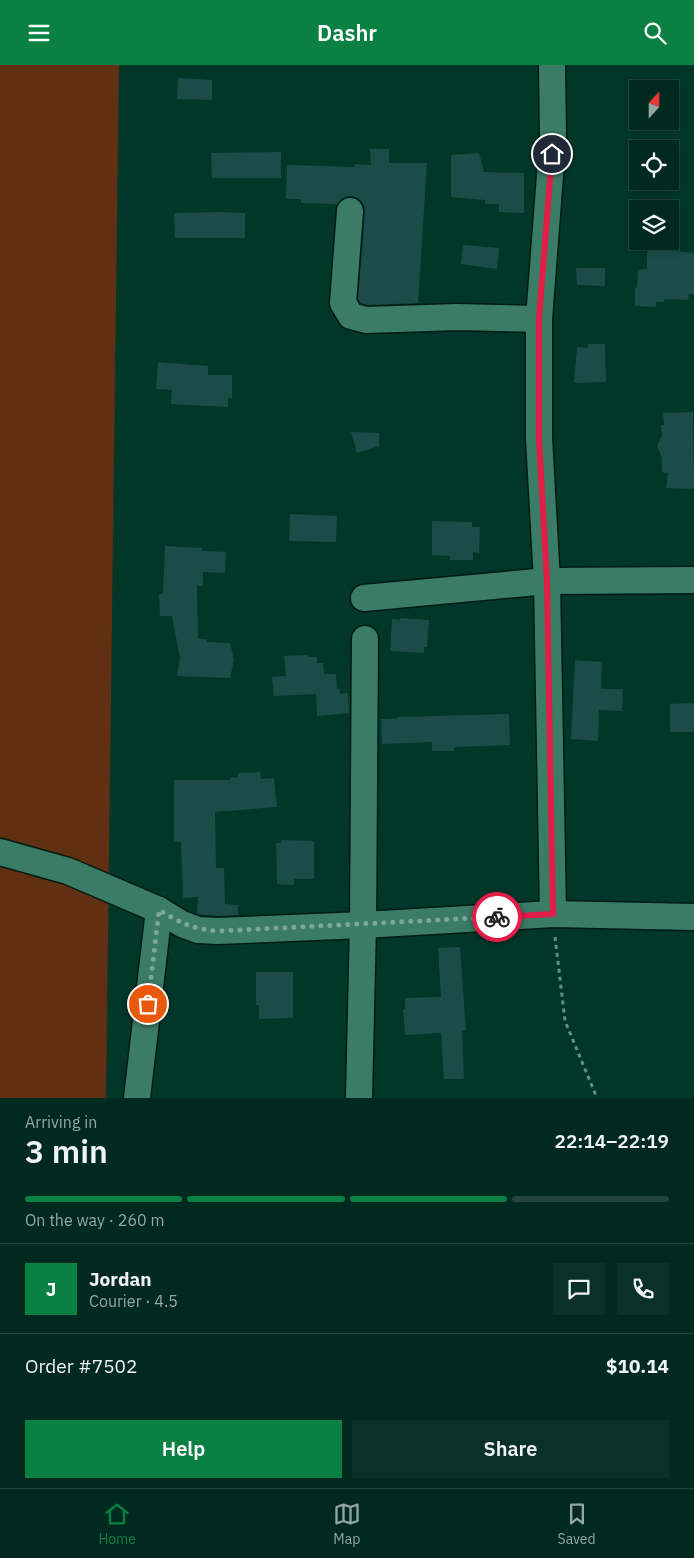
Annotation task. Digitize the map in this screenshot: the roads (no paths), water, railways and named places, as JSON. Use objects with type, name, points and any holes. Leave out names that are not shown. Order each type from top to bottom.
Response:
[{"type":"street","points":[[552,65],[553,136],[539,319],[539,438],[547,581],[553,914]]},
{"type":"street","points":[[350,211],[343,303],[351,316],[357,319],[457,317],[539,319]]},
{"type":"street","points":[[364,598],[547,581],[694,580]]},
{"type":"street","points":[[359,1098],[363,925],[365,639]]},
{"type":"street","points":[[0,853],[68,871],[159,910],[182,924],[198,929],[218,931],[553,914],[694,917]]},
{"type":"street","points":[[137,1098],[159,910]]}]
